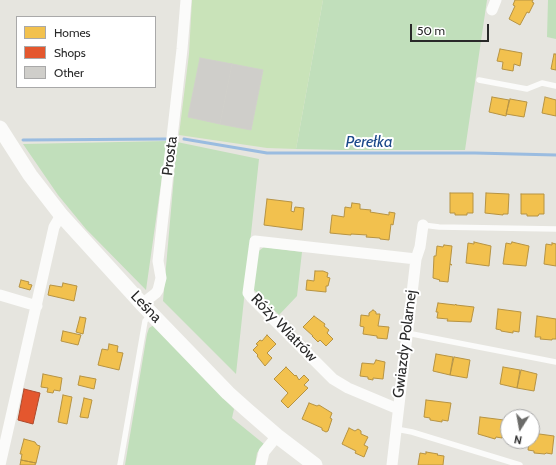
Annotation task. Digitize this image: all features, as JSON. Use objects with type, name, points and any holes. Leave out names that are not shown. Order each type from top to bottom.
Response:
[{"type":"street","name":"Prosta","points":[[147,308],[158,290],[161,278],[158,261],[182,49],[186,0]]},
{"type":"street","name":"Leśna","points":[[0,128],[30,175],[61,215],[147,308],[228,393],[277,436],[315,465]]},
{"type":"street","points":[[0,463],[54,227],[61,215]]},
{"type":"street","name":"Gwiazdy Polarnej","points":[[392,465],[416,260],[420,247],[423,225]]},
{"type":"street","name":"Róży Wiatrów","points":[[398,409],[348,388],[333,379],[248,293],[255,241],[416,260]]},
{"type":"street","points":[[0,295],[37,306]]},
{"type":"street","points":[[261,465],[264,452],[277,436]]},
{"type":"lane","points":[[479,80],[526,89],[542,83],[556,86]]},
{"type":"lane","points":[[423,225],[439,227],[556,229]]},
{"type":"lane","points":[[120,465],[145,321],[147,317],[147,308]]},
{"type":"lane","points":[[407,333],[556,362]]},
{"type":"lane","points":[[396,428],[520,465]]},
{"type":"green space","points":[[192,0],[323,0],[296,149],[267,148],[179,135],[189,54]]},
{"type":"green space","points":[[323,0],[487,0],[465,150],[296,149]]},
{"type":"green space","points":[[548,0],[556,0],[556,39],[547,37]]},
{"type":"green space","points":[[167,141],[146,290],[86,229],[58,195],[23,144]]},
{"type":"green space","points":[[177,142],[259,159],[236,374],[163,301]]},
{"type":"green space","points":[[264,247],[302,252],[297,296],[279,315],[253,289],[256,253]]},
{"type":"green space","points":[[154,325],[234,409],[232,418],[264,444],[257,453],[255,465],[125,465],[147,334],[149,328]]},
{"type":"building: Homes","points":[[515,0],[533,0],[532,2],[534,3],[520,25],[509,19],[515,6],[513,5]]},
{"type":"building: Homes","points":[[500,49],[522,53],[520,66],[514,64],[513,71],[502,69],[503,62],[497,61]]},
{"type":"building: Homes","points":[[554,54],[556,54],[556,70],[551,69]]},
{"type":"building: Homes","points":[[492,97],[509,100],[506,116],[489,112]]},
{"type":"building: Homes","points":[[545,97],[556,100],[556,116],[542,113]]},
{"type":"building: Homes","points":[[510,99],[527,102],[524,117],[506,114]]},
{"type":"building: Homes","points":[[450,193],[473,193],[473,213],[467,213],[467,215],[455,215],[455,213],[450,213]]},
{"type":"building: Homes","points":[[486,193],[509,194],[508,214],[503,215],[485,213]]},
{"type":"building: Homes","points":[[521,194],[544,194],[544,214],[539,214],[538,216],[527,216],[527,214],[521,214]]},
{"type":"building: Homes","points":[[267,199],[292,202],[291,211],[294,212],[295,207],[304,208],[302,230],[264,225]]},
{"type":"building: Homes","points":[[352,203],[360,204],[360,209],[371,210],[370,212],[389,215],[389,212],[395,213],[393,225],[391,224],[389,240],[366,237],[367,235],[330,233],[332,215],[344,217],[345,207],[351,208]]},
{"type":"building: Homes","points":[[474,242],[491,246],[489,266],[466,263],[468,243],[474,244]]},
{"type":"building: Homes","points":[[512,242],[529,246],[526,266],[503,264],[506,243],[511,244]]},
{"type":"building: Homes","points":[[552,243],[556,244],[556,266],[544,264],[546,244],[552,245]]},
{"type":"building: Homes","points":[[444,245],[452,246],[448,282],[439,281],[440,280],[433,278],[434,256],[436,256],[437,246],[443,247]]},
{"type":"building: Homes","points":[[315,271],[323,271],[328,273],[327,277],[330,278],[328,286],[326,286],[326,292],[306,290],[307,280],[314,281]]},
{"type":"building: Homes","points":[[21,280],[29,282],[28,284],[32,285],[30,290],[19,287]]},
{"type":"building: Homes","points":[[63,283],[77,286],[74,301],[48,295],[50,285],[62,287]]},
{"type":"building: Homes","points":[[438,303],[474,307],[471,322],[447,321],[448,319],[437,318],[438,312],[436,312]]},
{"type":"building: Homes","points":[[498,309],[521,312],[519,332],[513,331],[513,333],[496,329]]},
{"type":"building: Homes","points":[[373,310],[376,314],[380,314],[378,326],[389,327],[387,339],[363,334],[364,327],[360,326],[361,315],[369,316],[369,313]]},
{"type":"building: Homes","points":[[314,316],[325,324],[324,326],[329,330],[327,333],[333,339],[326,346],[320,340],[318,342],[303,327]]},
{"type":"building: Homes","points":[[537,316],[556,319],[556,339],[540,339],[541,337],[535,337]]},
{"type":"building: Homes","points":[[80,317],[86,318],[83,334],[76,332]]},
{"type":"building: Homes","points":[[63,331],[81,335],[78,345],[61,341]]},
{"type":"building: Homes","points":[[267,335],[276,344],[267,353],[272,358],[265,366],[253,350],[258,345],[256,344],[260,340],[262,341]]},
{"type":"building: Homes","points":[[109,344],[118,346],[117,352],[123,353],[119,370],[98,365],[102,349],[108,350]]},
{"type":"building: Homes","points":[[436,354],[453,357],[450,375],[433,371]]},
{"type":"building: Homes","points":[[454,357],[470,360],[467,378],[450,375]]},
{"type":"building: Homes","points":[[376,360],[385,362],[383,379],[373,378],[373,380],[368,379],[368,377],[360,376],[362,363],[374,364]]},
{"type":"building: Homes","points":[[286,367],[295,376],[296,375],[299,380],[304,375],[309,380],[304,385],[308,388],[288,408],[281,401],[288,393],[274,379]]},
{"type":"building: Homes","points":[[503,367],[520,370],[517,388],[500,384]]},
{"type":"building: Homes","points":[[521,370],[537,374],[534,391],[517,388]]},
{"type":"building: Homes","points":[[43,374],[62,378],[60,391],[54,390],[53,393],[47,392],[48,388],[41,387]]},
{"type":"building: Homes","points":[[80,376],[96,379],[94,389],[78,385]]},
{"type":"building: Homes","points":[[63,395],[72,397],[67,424],[58,422]]},
{"type":"building: Homes","points":[[84,398],[92,400],[88,418],[80,417]]},
{"type":"building: Homes","points":[[426,400],[451,403],[448,421],[442,420],[442,422],[430,420],[430,418],[424,417]]},
{"type":"building: Homes","points":[[309,403],[317,406],[319,405],[332,413],[330,418],[332,419],[328,431],[326,432],[322,430],[322,428],[302,419]]},
{"type":"building: Homes","points":[[480,417],[500,420],[500,438],[496,437],[495,439],[478,434]]},
{"type":"building: Homes","points":[[349,428],[355,431],[358,429],[361,431],[361,434],[368,437],[364,445],[368,447],[364,457],[342,444]]},
{"type":"building: Homes","points":[[540,434],[554,436],[552,454],[534,453],[534,451],[528,450],[540,449]]},
{"type":"building: Homes","points":[[24,439],[35,442],[40,446],[36,463],[21,460],[22,454],[20,454]]},
{"type":"building: Homes","points":[[426,452],[444,456],[443,465],[418,465],[420,453],[426,454]]},
{"type":"building: Homes","points":[[21,460],[36,463],[35,465],[20,465]]},
{"type":"building: Shops","points":[[24,389],[40,393],[33,424],[18,420]]},
{"type":"building: Other","points":[[200,58],[232,64],[220,124],[188,117]]},
{"type":"building: Other","points":[[232,64],[263,70],[251,130],[220,124]]},
{"type":"waterway","name":"Perełka","points":[[23,140],[166,139]]},
{"type":"waterway","name":"Perełka","points":[[184,139],[267,153],[475,153],[556,155]]}]
